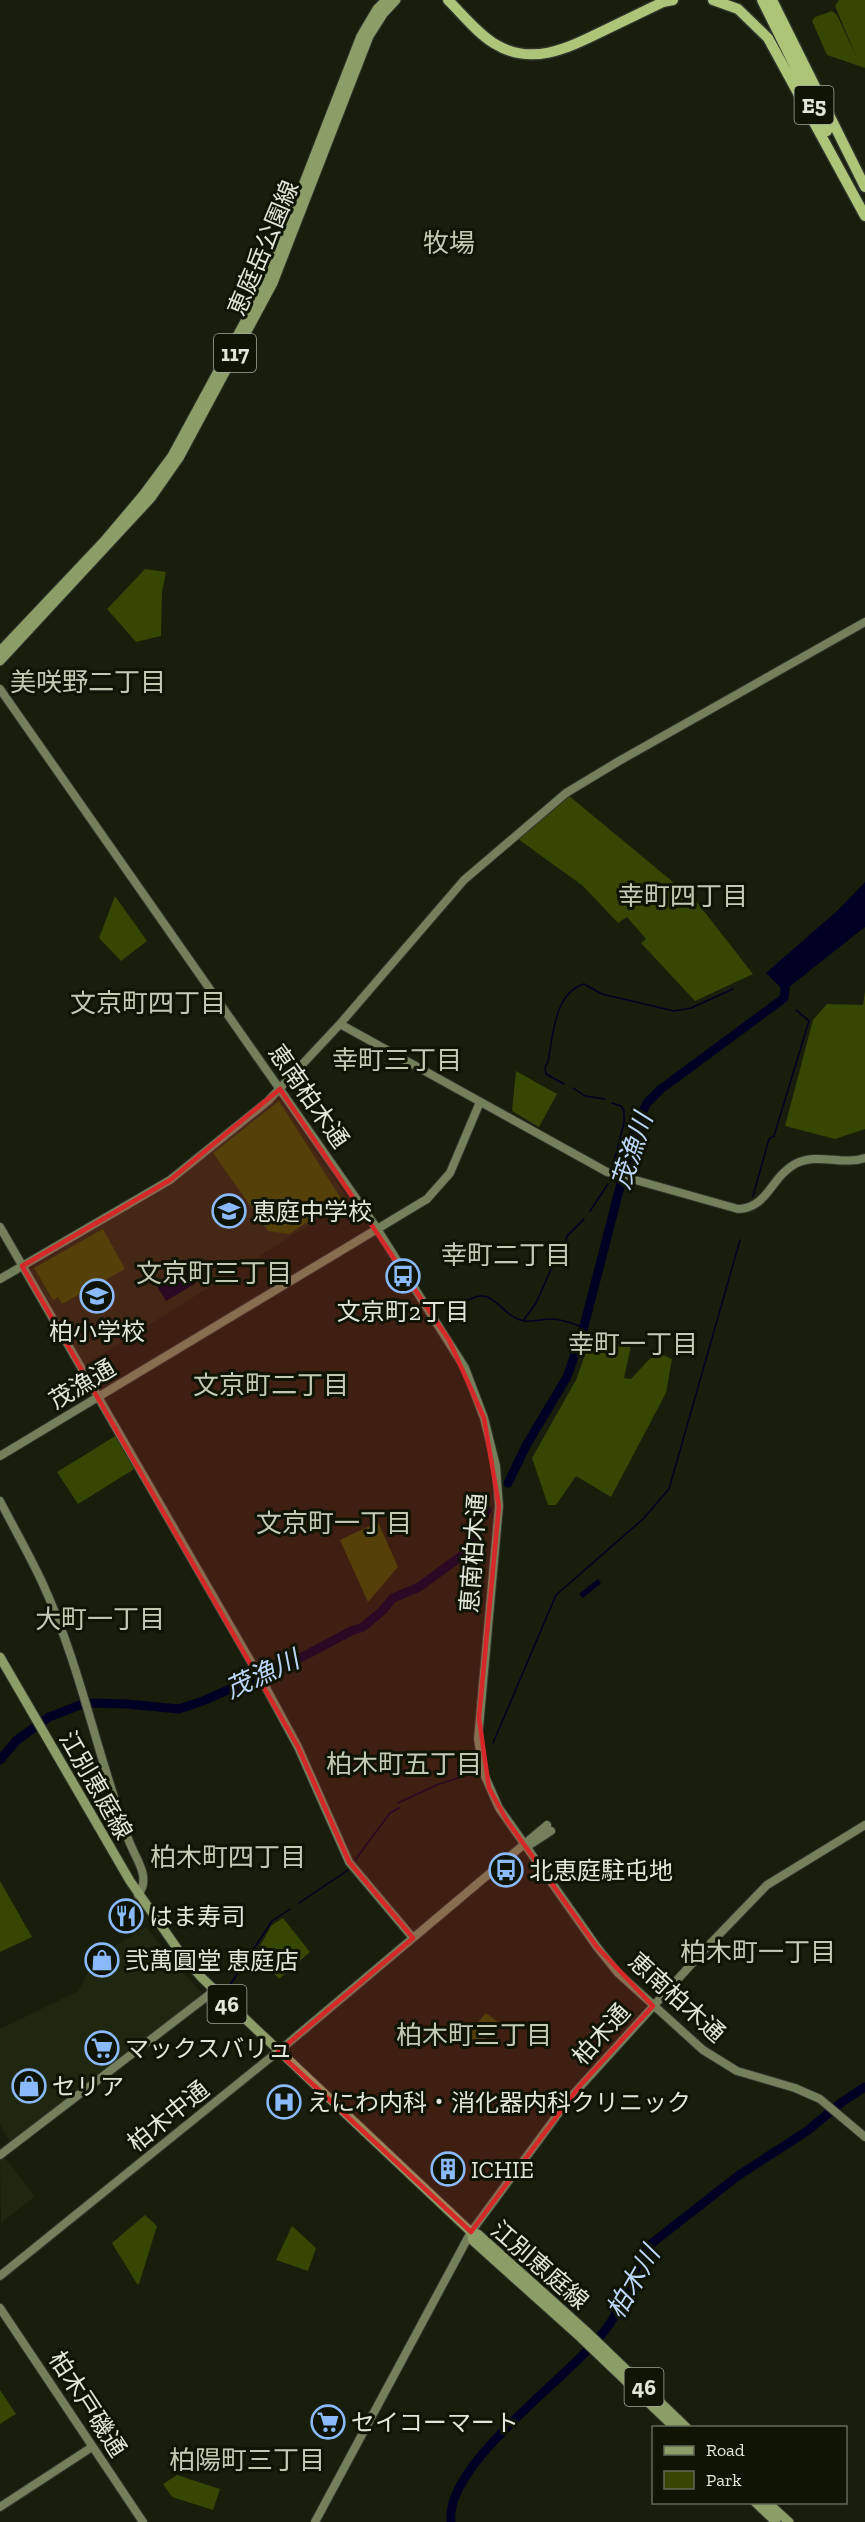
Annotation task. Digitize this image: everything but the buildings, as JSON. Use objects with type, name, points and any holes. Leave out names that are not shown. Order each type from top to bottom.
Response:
[{"type":"highway","points":[[448,0],[478,32],[507,50],[532,55],[570,47],[664,0]]},
{"type":"highway","points":[[713,0],[738,9],[768,38],[865,216]]},
{"type":"highway","name":"E5","points":[[762,0],[865,210]]},
{"type":"highway","name":"E5","points":[[772,0],[865,187]]},
{"type":"highway","points":[[778,0],[848,153]]},
{"type":"main road","name":"恵庭岳公園線","points":[[0,651],[105,540],[172,456],[263,288],[361,36],[377,9],[386,0]]},
{"type":"main road","name":"恵庭岳公園線","points":[[0,661],[151,498],[179,458],[273,283],[369,36],[383,14],[396,0]]},
{"type":"main road","name":"江別恵庭線","points":[[0,1657],[138,1895],[181,1954],[214,1991],[471,2232],[478,2235],[599,2349],[686,2426]]},
{"type":"main road","name":"江別恵庭線","points":[[599,2349],[674,2426]]},
{"type":"main road","points":[[757,2504],[777,2522]]},
{"type":"main road","points":[[769,2504],[789,2522]]},
{"type":"street","points":[[0,1280],[170,1180],[280,1089],[340,1024],[464,880],[566,793],[865,622]]},
{"type":"street","name":"恵南柏木通","points":[[0,689],[378,1229],[465,1368],[479,1401],[496,1466],[499,1506],[478,1739],[489,1788],[506,1819],[609,1964],[653,2006],[703,2050],[727,2065],[750,2075],[795,2088],[824,2103],[865,2137]]},
{"type":"street","points":[[340,1024],[607,1172],[738,1209],[758,1204],[786,1170],[796,1163],[807,1159],[856,1161],[865,1158]]},
{"type":"street","name":"茂漁通","points":[[0,1456],[427,1199],[446,1180],[480,1102]]},
{"type":"street","points":[[0,1227],[262,1681],[298,1747],[349,1862],[413,1938]]},
{"type":"street","points":[[0,1501],[42,1582],[83,1697],[129,1841],[144,1879],[143,1888],[138,1895]]},
{"type":"street","name":"柏木通","points":[[315,2522],[471,2232],[578,2088],[767,1885],[865,1825]]},
{"type":"street","name":"柏木中通","points":[[0,2276],[278,2052],[525,1845],[533,1844],[549,1828]]},
{"type":"street","points":[[0,2155],[214,1991]]},
{"type":"street","name":"柏木戸磯通","points":[[0,2308],[143,2522]]},
{"type":"street","points":[[0,2506],[92,2447]]},
{"type":"highlighted area","points":[[280,1089],[449,1340],[484,1418],[499,1506],[479,1718],[489,1788],[506,1819],[597,1947],[653,2006],[578,2088],[471,2232],[278,2052],[413,1938],[349,1862],[298,1747],[22,1266],[170,1180]]},
{"type":"shaded area","name":"恵庭中学校","points":[[280,1099],[349,1200],[85,1365],[32,1274],[31,1268],[160,1190],[275,1100]]},
{"type":"shaded area","points":[[146,1927],[202,1993],[202,1996],[11,2143],[0,2125],[0,2029],[78,1991],[97,1957]]},
{"type":"shaded area","points":[[4,2157],[35,2196],[1,2223],[0,2160]]},
{"type":"green space","points":[[839,0],[865,0],[865,68],[827,55],[812,21],[815,17],[832,11],[837,15],[856,56],[835,6]]},
{"type":"green space","points":[[145,569],[166,572],[162,592],[161,636],[136,642],[107,609]]},
{"type":"green space","points":[[568,795],[696,901],[753,974],[695,1001],[641,943],[646,939],[627,917],[618,923],[583,886],[518,839]]},
{"type":"green space","points":[[115,896],[147,941],[121,961],[99,938]]},
{"type":"green space","points":[[865,991],[865,1129],[835,1139],[785,1126],[813,1020],[827,1004],[863,1005]]},
{"type":"green space","points":[[516,1071],[557,1094],[539,1127],[512,1111]]},
{"type":"green space","points":[[279,1101],[342,1200],[289,1234],[268,1231],[213,1153]]},
{"type":"green space","points":[[103,1229],[125,1269],[62,1304],[58,1297],[53,1300],[34,1268]]},
{"type":"green space","points":[[616,1335],[631,1346],[624,1378],[631,1379],[656,1352],[672,1359],[666,1393],[611,1497],[576,1476],[556,1505],[548,1505],[532,1458],[576,1380],[591,1338]]},
{"type":"green space","points":[[117,1435],[136,1468],[78,1504],[57,1472]]},
{"type":"green space","points":[[378,1522],[398,1567],[368,1602],[340,1540]]},
{"type":"green space","points":[[0,1881],[32,1937],[0,1952]]},
{"type":"green space","points":[[283,1918],[310,1952],[279,1979],[255,1954],[272,1925]]},
{"type":"green space","points":[[486,2013],[499,2023],[480,2045],[467,2035]]},
{"type":"green space","points":[[145,2215],[157,2226],[139,2284],[137,2284],[112,2243]]},
{"type":"green space","points":[[292,2226],[316,2248],[308,2271],[276,2260]]},
{"type":"green space","points":[[0,2390],[16,2414],[0,2424]]},
{"type":"green space","points":[[177,2475],[220,2489],[213,2510],[172,2497],[163,2484]]},
{"type":"water","points":[[865,882],[865,927],[784,991],[766,973],[837,911]]},
{"type":"water","points":[[188,1268],[196,1283],[166,1301],[157,1286]]},
{"type":"water","points":[[598,1579],[601,1583],[583,1598],[579,1594]]},
{"type":"waterway","name":"茂漁川","points":[[508,1483],[527,1444],[567,1377],[582,1334],[636,1125],[647,1103],[661,1089],[784,998],[786,981]]},
{"type":"waterway","points":[[564,1084],[546,1074],[545,1067],[561,1006],[566,996],[574,989],[584,984],[602,994],[674,1011],[691,1008],[733,989]]},
{"type":"waterway","points":[[753,1196],[769,1139],[774,1136],[809,1021],[796,1010]]},
{"type":"waterway","points":[[573,1088],[585,1096],[605,1099]]},
{"type":"waterway","points":[[612,1103],[621,1106],[624,1111],[624,1123],[613,1165]]},
{"type":"waterway","points":[[590,1211],[608,1184]]},
{"type":"waterway","points":[[523,1321],[536,1303],[553,1265],[563,1254],[567,1236],[584,1219]]},
{"type":"waterway","points":[[493,1743],[556,1595],[643,1519],[669,1489],[740,1240]]},
{"type":"waterway","points":[[464,1303],[474,1297],[482,1296],[496,1302],[516,1318],[524,1321],[556,1319],[584,1327]]},
{"type":"waterway","name":"茂漁川","points":[[0,1760],[17,1740],[49,1717],[80,1705],[127,1704],[179,1709],[203,1701],[363,1627],[393,1598],[419,1587],[471,1549],[478,1524],[487,1510]]},
{"type":"waterway","points":[[398,1803],[439,1784],[474,1773]]},
{"type":"waterway","points":[[355,1860],[390,1813],[399,1808]]},
{"type":"waterway","points":[[299,1903],[348,1870]]},
{"type":"waterway","points":[[228,1988],[272,1921],[290,1909]]},
{"type":"waterway","name":"柏木川","points":[[451,2522],[454,2499],[467,2474],[488,2447],[606,2329],[647,2247],[739,2175],[807,2131],[842,2102],[865,2087]]},
{"type":"place","name":"恵庭中学校","points":[[229,1211]]},
{"type":"place","name":"文京町2丁目","points":[[403,1276]]},
{"type":"place","name":"柏小学校","points":[[97,1296]]},
{"type":"place","name":"北恵庭駐屯地","points":[[506,1870]]},
{"type":"place","name":"はま寿司","points":[[126,1916]]},
{"type":"place","name":"弐萬圓堂 恵庭店","points":[[102,1960]]},
{"type":"place","name":"マックスバリュ","points":[[102,2048]]},
{"type":"place","name":"セリア","points":[[29,2086]]},
{"type":"place","name":"えにわ内科・消化器内科クリニック","points":[[284,2102]]},
{"type":"place","name":"ICHIE","points":[[448,2169]]},
{"type":"place","name":"セイコーマート","points":[[328,2422]]},
{"type":"district","name":"牧場","points":[[449,243]]},
{"type":"district","name":"美咲野二丁目","points":[[88,682]]},
{"type":"district","name":"幸町四丁目","points":[[683,896]]},
{"type":"district","name":"文京町四丁目","points":[[148,1003]]},
{"type":"district","name":"幸町三丁目","points":[[397,1060]]},
{"type":"district","name":"幸町二丁目","points":[[506,1255]]},
{"type":"district","name":"文京町三丁目","points":[[214,1273]]},
{"type":"district","name":"幸町一丁目","points":[[633,1344]]},
{"type":"district","name":"文京町二丁目","points":[[271,1385]]},
{"type":"district","name":"文京町一丁目","points":[[334,1523]]},
{"type":"district","name":"大町一丁目","points":[[100,1619]]},
{"type":"district","name":"柏木町五丁目","points":[[404,1764]]},
{"type":"district","name":"柏木町四丁目","points":[[228,1857]]},
{"type":"district","name":"柏木町一丁目","points":[[758,1952]]},
{"type":"district","name":"柏木町三丁目","points":[[474,2035]]},
{"type":"district","name":"柏陽町三丁目","points":[[247,2460]]}]
